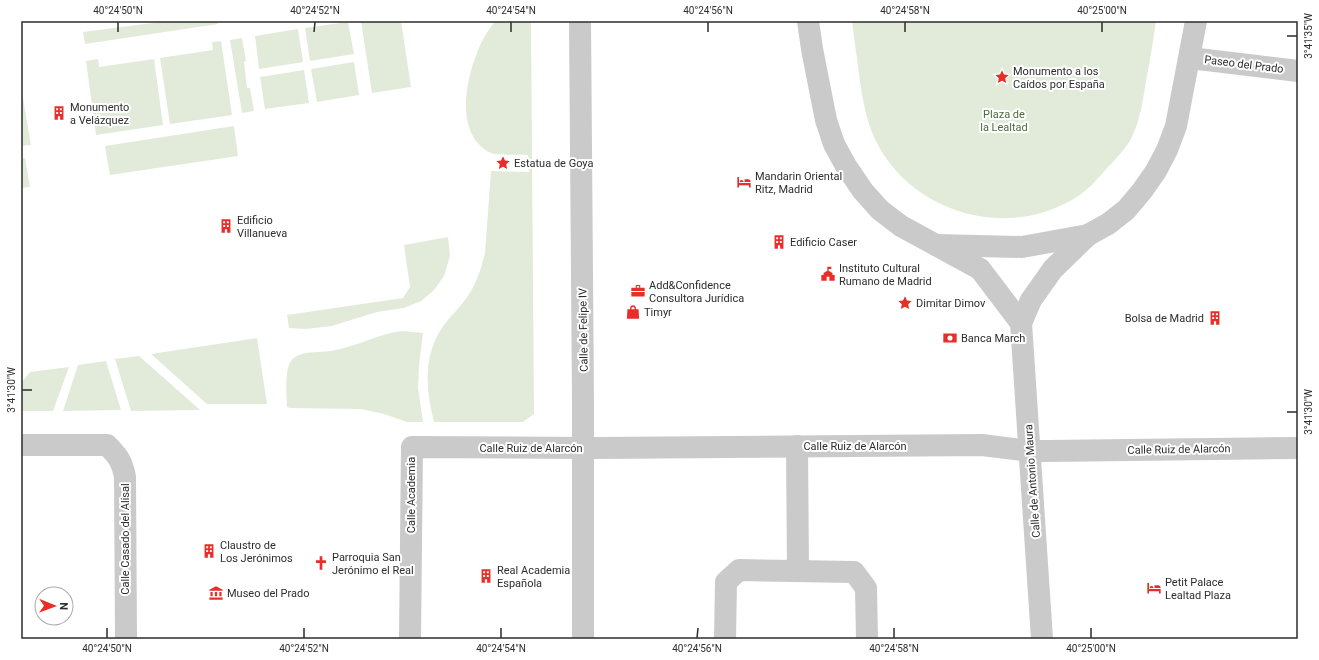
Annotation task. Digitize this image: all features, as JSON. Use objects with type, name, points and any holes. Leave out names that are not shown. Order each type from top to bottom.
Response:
[{"type":"street","name":"Calle de Felipe IV","points":[[580,21],[583,639]]},
{"type":"street","points":[[808,21],[826,120],[834,144],[846,166],[863,191],[880,210],[901,226],[980,269],[1021,323]]},
{"type":"street","points":[[936,245],[1022,247],[1088,235],[1108,224],[1126,210],[1156,171],[1167,150],[1176,126],[1196,21]]},
{"type":"street","name":"Paseo del Prado","points":[[1190,58],[1298,71]]},
{"type":"street","name":"Calle de Antonio Maura","points":[[1042,639],[1021,323],[1031,300],[1052,269],[1088,235]]},
{"type":"street","name":"Calle Casado del Alisal","points":[[21,445],[107,445],[123,465],[125,477],[126,639]]},
{"type":"street","name":"Calle Ruiz de Alarcón","points":[[412,447],[583,448],[982,445],[1030,451],[1298,448]]},
{"type":"street","points":[[797,446],[798,571]]},
{"type":"street","name":"Calle Academia","points":[[410,639],[412,447]]},
{"type":"street","points":[[725,639],[726,582],[739,570],[854,572],[866,588],[866,639]]},
{"type":"green space","points":[[168,21],[217,21],[218,24],[85,44],[83,32]]},
{"type":"green space","points":[[361,21],[401,21],[411,87],[372,93]]},
{"type":"green space","points":[[495,21],[531,21],[534,414],[523,422],[434,422],[428,387],[431,353],[440,331],[469,295],[480,271],[485,253],[491,171],[529,172],[528,155],[491,153],[480,145],[472,134],[468,122],[466,108],[469,78],[481,44]]},
{"type":"green space","name":"Plaza de la Lealtad","points":[[852,21],[1156,21],[1139,118],[1131,139],[1120,154],[1100,177],[1081,194],[1070,201],[1044,212],[1018,217],[990,218],[964,213],[938,203],[915,188],[895,170],[879,147],[868,121],[859,75]]},
{"type":"green space","points":[[348,22],[354,54],[310,61],[305,28]]},
{"type":"green space","points":[[298,29],[303,62],[259,69],[255,36]]},
{"type":"green space","points":[[242,38],[246,61],[244,62],[247,88],[250,88],[254,111],[242,113],[230,40]]},
{"type":"green space","points":[[221,41],[232,115],[170,124],[160,58],[213,50],[212,42]]},
{"type":"green space","points":[[98,59],[99,67],[154,59],[163,125],[96,135],[86,61]]},
{"type":"green space","points":[[354,62],[359,95],[317,102],[311,69]]},
{"type":"green space","points":[[304,70],[309,103],[265,109],[260,77]]},
{"type":"green space","points":[[21,87],[31,145],[21,146]]},
{"type":"green space","points":[[234,126],[238,156],[110,175],[105,146]]},
{"type":"green space","points":[[21,158],[25,158],[30,187],[21,188]]},
{"type":"green space","points":[[448,237],[450,256],[444,276],[434,290],[421,301],[404,308],[377,312],[332,326],[306,329],[289,328],[287,315],[403,298],[410,287],[404,245]]},
{"type":"green space","points":[[402,331],[423,333],[418,388],[423,422],[407,422],[384,414],[361,409],[287,407],[287,371],[294,357],[309,353],[331,351],[349,347],[384,335]]},
{"type":"green space","points":[[257,338],[267,404],[207,404],[151,354]]},
{"type":"green space","points":[[139,356],[200,410],[131,411],[115,359]]},
{"type":"green space","points":[[106,361],[121,410],[63,411],[78,365]]},
{"type":"green space","points":[[69,367],[53,411],[21,411],[21,383],[30,372]]},
{"type":"place","name":"Monumento a los Caídos por España","points":[[1002,77]]},
{"type":"place","name":"Monumento a Velázquez","points":[[59,113]]},
{"type":"place","name":"Estatua de Goya","points":[[503,163]]},
{"type":"place","name":"Mandarin Oriental Ritz, Madrid","points":[[744,182]]},
{"type":"place","name":"Edificio Villanueva","points":[[226,226]]},
{"type":"place","name":"Edificio Caser","points":[[779,242]]},
{"type":"place","name":"Instituto Cultural Rumano de Madrid","points":[[828,274]]},
{"type":"place","name":"Add&Confidence Consultora Jurídica","points":[[638,291]]},
{"type":"place","name":"Dimitar Dimov","points":[[905,303]]},
{"type":"place","name":"Timyr","points":[[633,312]]},
{"type":"place","name":"Bolsa de Madrid","points":[[1215,318]]},
{"type":"place","name":"Banca March","points":[[950,338]]},
{"type":"place","name":"Claustro de Los Jerónimos","points":[[209,551]]},
{"type":"place","name":"Parroquia San Jerónimo el Real","points":[[321,563]]},
{"type":"place","name":"Real Academia Española","points":[[486,576]]},
{"type":"place","name":"Petit Palace Lealtad Plaza","points":[[1154,588]]},
{"type":"place","name":"Museo del Prado","points":[[216,593]]}]
